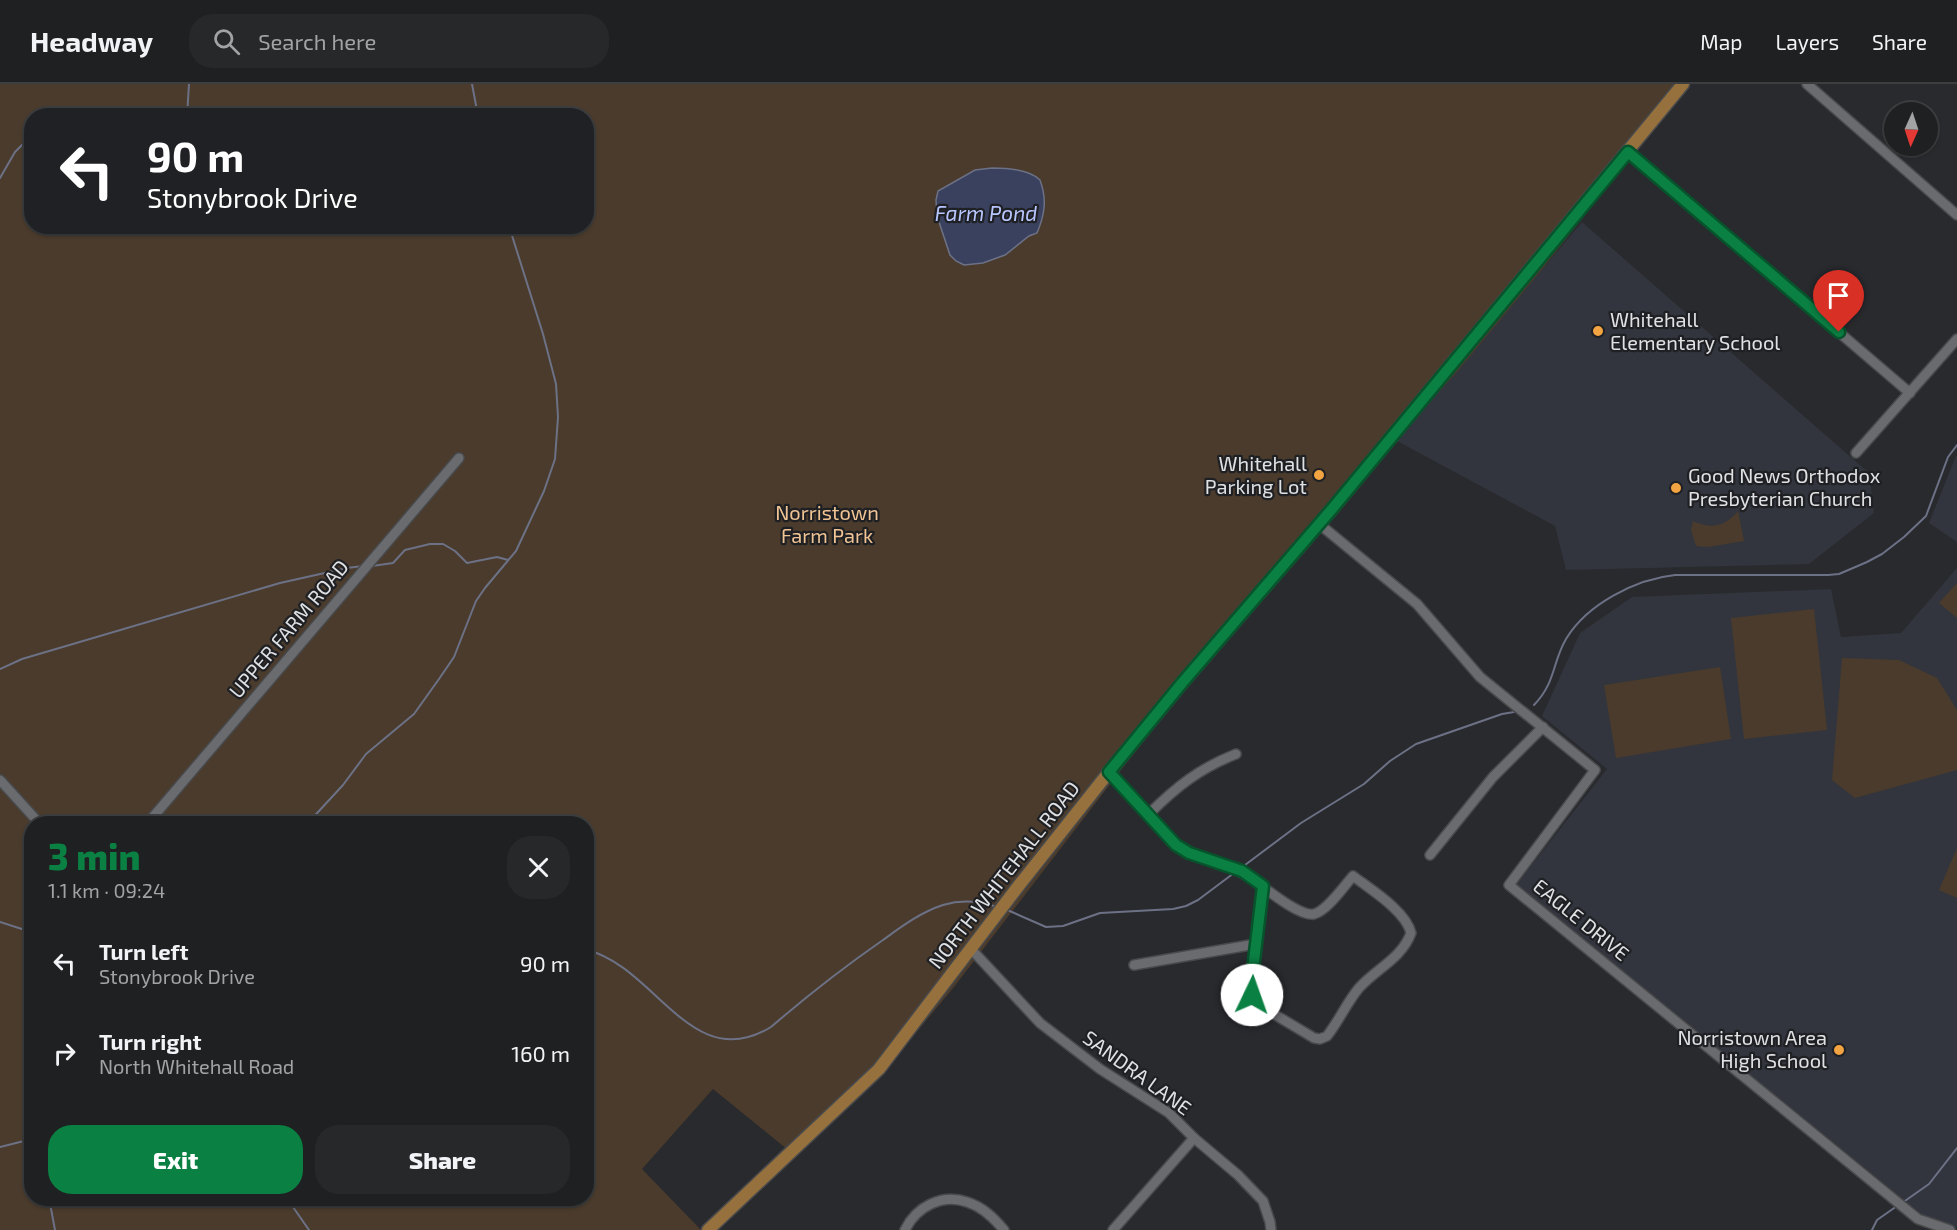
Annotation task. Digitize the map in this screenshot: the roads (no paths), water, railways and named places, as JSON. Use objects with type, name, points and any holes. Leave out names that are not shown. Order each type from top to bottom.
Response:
[{"type":"main road","name":"NORTH WHITEHALL ROAD","points":[[708,1230],[879,1069],[972,950],[988,925],[1109,772],[1683,84]]},
{"type":"street","points":[[1807,84],[1957,214]]},
{"type":"street","points":[[1628,152],[1910,393]]},
{"type":"street","points":[[1856,453],[1957,339]]},
{"type":"street","name":"UPPER FARM ROAD","points":[[154,816],[459,458]]},
{"type":"street","name":"EAGLE DRIVE","points":[[1318,523],[1407,594],[1440,628],[1480,677],[1594,770],[1509,885],[1918,1219],[1950,1230]]},
{"type":"street","points":[[1430,855],[1493,777],[1543,727]]},
{"type":"street","points":[[1149,814],[1174,789],[1211,764],[1236,754]]},
{"type":"street","points":[[1109,772],[1176,845],[1189,853],[1242,871],[1293,907],[1308,914],[1315,914],[1323,910],[1353,876],[1398,912],[1409,925],[1411,933],[1408,940],[1393,959],[1359,988],[1327,1036],[1320,1039],[1314,1038],[1256,1003],[1252,995],[1251,986],[1263,886]]},
{"type":"street","points":[[0,780],[33,816]]},
{"type":"street","points":[[1134,965],[1256,945]]},
{"type":"street","name":"SANDRA LANE","points":[[972,950],[1040,1023],[1100,1069],[1169,1113],[1194,1138],[1238,1175],[1257,1193],[1267,1210],[1270,1230]]},
{"type":"street","points":[[1113,1230],[1194,1138]]},
{"type":"street","points":[[905,1230],[920,1209],[934,1202],[960,1200],[989,1214],[1004,1230]]},
{"type":"water","name":"Farm Pond","points":[[992,168],[1024,171],[1040,180],[1044,200],[1042,219],[1037,233],[1029,236],[1005,255],[983,263],[964,265],[950,255],[937,216],[938,191],[975,170]]},
{"type":"waterway","points":[[188,108],[189,84]]},
{"type":"waterway","points":[[472,84],[476,108]]},
{"type":"waterway","points":[[0,178],[15,152],[24,143]]},
{"type":"waterway","points":[[314,816],[343,785],[366,754],[414,714],[454,657],[476,601],[516,551],[544,491],[555,459],[558,417],[556,384],[512,234]]},
{"type":"waterway","points":[[1534,705],[1546,688],[1566,639],[1575,626],[1599,604],[1629,588],[1660,577],[1675,575],[1839,574],[1882,554],[1926,516],[1948,457],[1957,445]]},
{"type":"waterway","points":[[372,566],[393,563],[405,550],[430,544],[443,544],[455,551],[467,563],[497,557],[508,560]]},
{"type":"waterway","points":[[0,669],[22,659],[280,583],[363,566]]},
{"type":"waterway","points":[[1241,868],[1301,823],[1364,784],[1390,761],[1416,744],[1502,714],[1514,712]]},
{"type":"waterway","points":[[1005,909],[1046,927],[1063,926],[1100,913],[1173,909],[1198,900],[1234,873]]},
{"type":"waterway","points":[[594,953],[610,960],[633,975],[674,1013],[696,1028],[718,1038],[743,1038],[771,1027],[854,961],[904,925],[927,912],[950,903],[963,902],[977,902],[997,907]]},
{"type":"waterway","points":[[0,922],[24,930]]},
{"type":"waterway","points":[[0,1147],[24,1141]]},
{"type":"waterway","points":[[1902,1203],[1929,1184],[1957,1148]]},
{"type":"waterway","points":[[50,1206],[55,1230]]},
{"type":"waterway","points":[[293,1206],[309,1230]]},
{"type":"waterway","points":[[1872,1230],[1877,1220],[1897,1206]]},
{"type":"place","name":"Whitehall Elementary School","points":[[1598,331]]},
{"type":"place","name":"Whitehall Parking Lot","points":[[1319,475]]},
{"type":"place","name":"Good News Orthodox Presbyterian Church","points":[[1676,488]]},
{"type":"place","name":"Norristown Area High School","points":[[1839,1050]]},
{"type":"park label","name":"Norristown Farm Park","points":[[827,524]]}]
